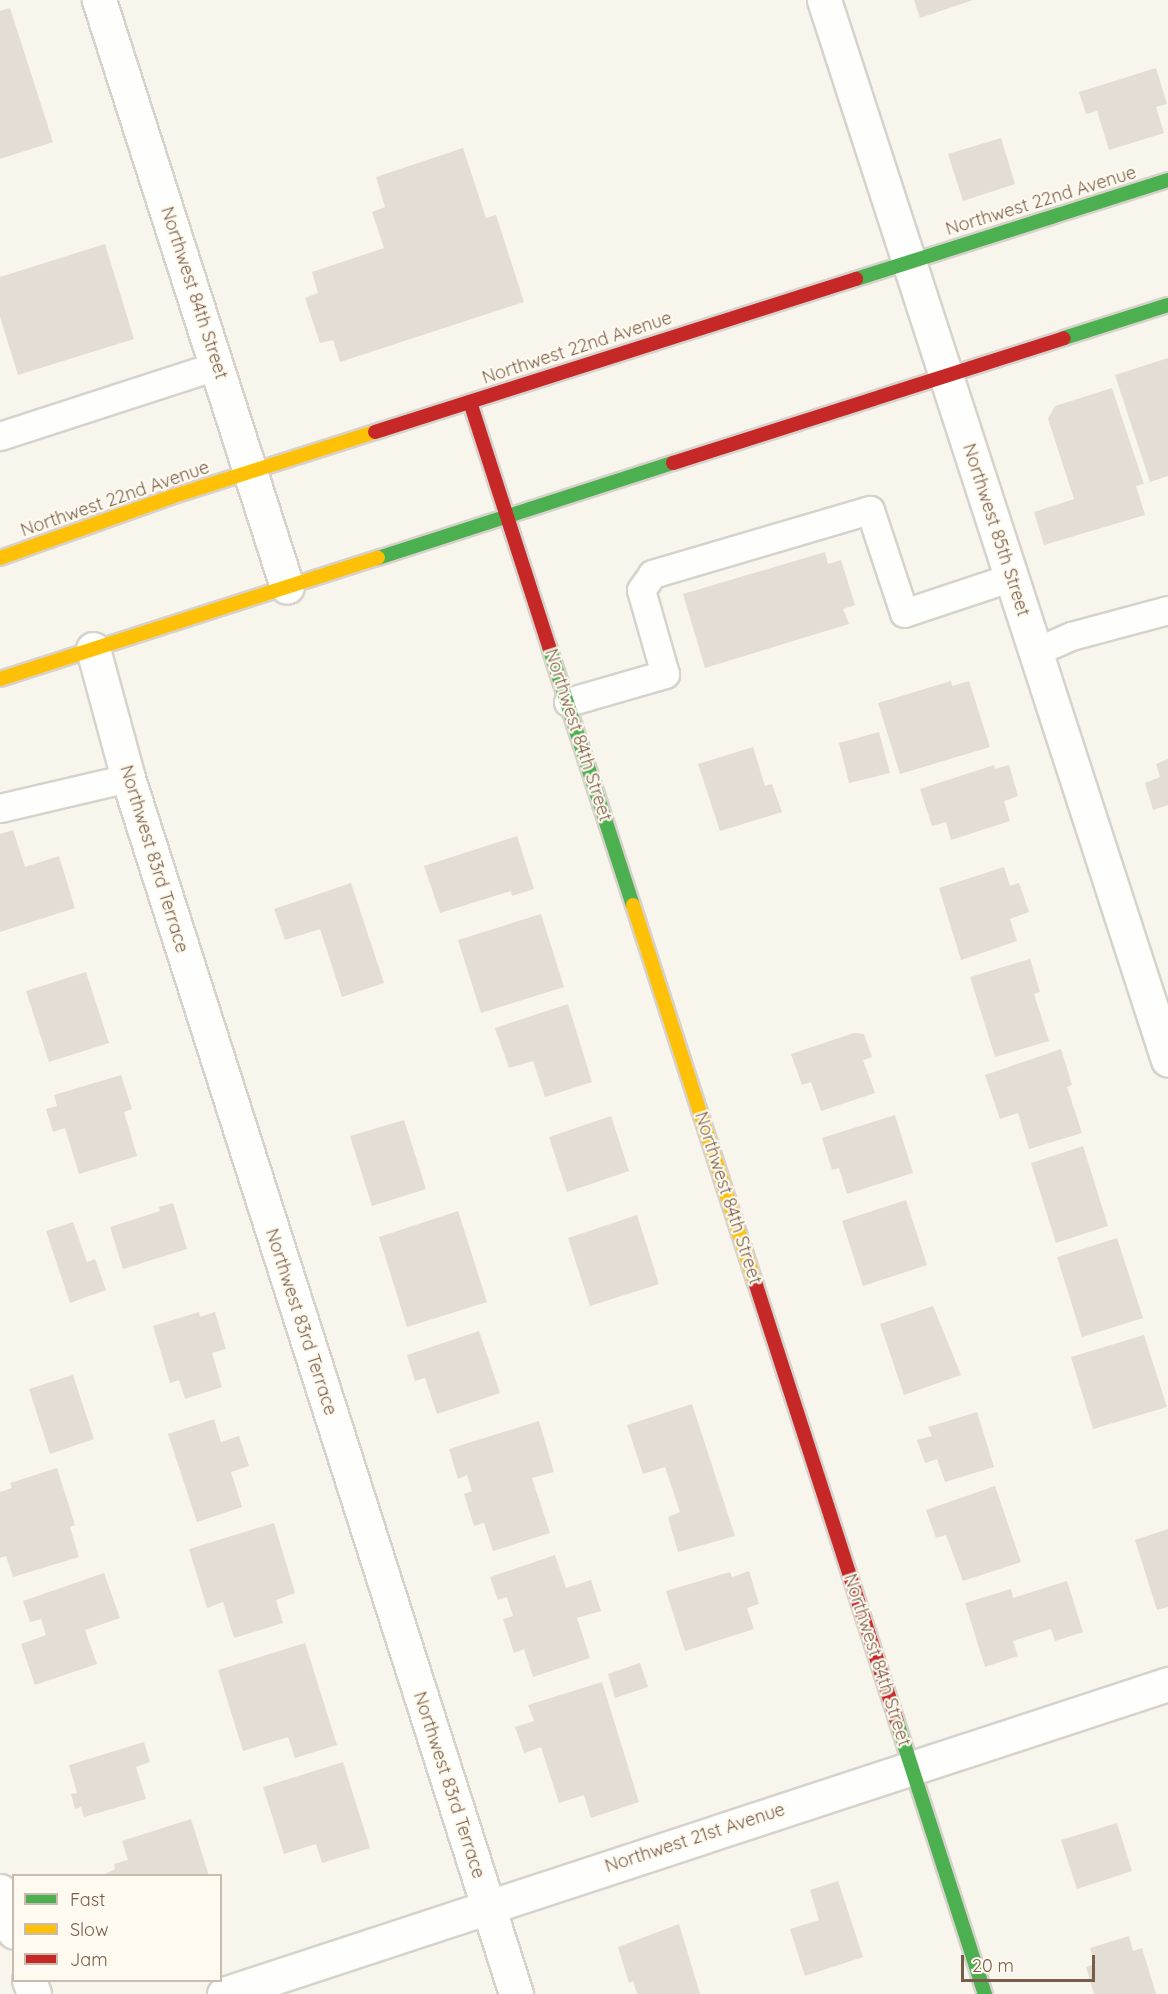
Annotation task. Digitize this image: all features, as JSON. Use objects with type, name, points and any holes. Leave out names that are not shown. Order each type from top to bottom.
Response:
[{"type":"main road","name":"Northwest 22nd Avenue","points":[[0,558],[251,472],[1168,180]]},
{"type":"main road","points":[[0,679],[1168,305]]},
{"type":"main road","name":"Northwest 84th Street","points":[[470,402],[985,1994]]},
{"type":"street","name":"Northwest 84th Street","points":[[99,0],[218,365],[287,587]]},
{"type":"street","name":"Northwest 85th Street","points":[[824,0],[1168,1060]]},
{"type":"street","name":"Northwest 83rd Terrace","points":[[93,649],[128,778],[516,1994]]},
{"type":"street","name":"Northwest 21st Avenue","points":[[224,1994],[911,1766],[1168,1684]]},
{"type":"street","points":[[0,1891],[12,1926]]},
{"type":"lane","points":[[0,436],[218,365]]},
{"type":"lane","points":[[568,702],[665,674],[641,590],[652,574],[870,510],[904,613],[1011,577]]},
{"type":"lane","points":[[1035,652],[1071,636],[1168,610]]},
{"type":"lane","points":[[0,808],[128,778]]},
{"type":"building","points":[[914,0],[973,0],[920,18]]},
{"type":"building","points":[[10,8],[53,142],[0,159],[0,11]]},
{"type":"building","points":[[1156,68],[1167,104],[1156,107],[1164,133],[1109,150],[1097,111],[1086,114],[1079,92]]},
{"type":"building","points":[[1001,138],[1015,184],[963,201],[948,154]]},
{"type":"building","points":[[463,148],[486,218],[496,215],[524,302],[340,362],[333,340],[320,343],[305,298],[318,293],[312,272],[384,248],[372,212],[385,207],[376,177]]},
{"type":"building","points":[[105,244],[134,339],[18,375],[0,317],[0,277]]},
{"type":"building","points":[[1168,358],[1168,476],[1150,482],[1115,375]]},
{"type":"building","points":[[1112,388],[1144,484],[1136,486],[1145,515],[1044,545],[1034,512],[1074,499],[1048,419],[1055,406]]},
{"type":"building","points":[[825,552],[828,564],[841,560],[855,605],[843,609],[849,624],[705,668],[683,594]]},
{"type":"building","points":[[951,681],[952,686],[969,681],[990,747],[900,774],[878,703]]},
{"type":"building","points":[[879,732],[890,773],[849,783],[839,743]]},
{"type":"building","points":[[753,747],[765,786],[772,784],[782,812],[720,831],[698,764]]},
{"type":"building","points":[[1168,759],[1168,805],[1153,810],[1145,783],[1160,777],[1156,764]]},
{"type":"building","points":[[994,765],[995,769],[1009,765],[1018,796],[1004,801],[1010,821],[951,840],[946,822],[932,826],[920,789]]},
{"type":"building","points":[[13,830],[25,867],[59,856],[75,908],[0,932],[0,834]]},
{"type":"building","points":[[517,836],[534,889],[512,896],[511,891],[440,913],[424,866]]},
{"type":"building","points":[[1004,867],[1010,886],[1019,883],[1029,912],[1010,919],[1017,941],[961,960],[939,888]]},
{"type":"building","points":[[351,883],[384,983],[342,997],[320,929],[285,940],[274,909]]},
{"type":"building","points":[[541,914],[564,987],[481,1013],[458,940]]},
{"type":"building","points":[[1030,959],[1040,992],[1034,994],[1049,1041],[995,1057],[970,977]]},
{"type":"building","points":[[86,972],[109,1043],[49,1062],[26,991]]},
{"type":"building","points":[[568,1004],[592,1082],[545,1097],[533,1061],[509,1068],[495,1028]]},
{"type":"building","points":[[854,1033],[864,1034],[872,1057],[863,1060],[875,1093],[821,1111],[811,1082],[802,1085],[791,1054]]},
{"type":"building","points":[[1061,1049],[1072,1085],[1067,1087],[1082,1133],[1029,1149],[1018,1113],[1000,1119],[985,1075]]},
{"type":"building","points":[[121,1075],[132,1109],[124,1112],[137,1156],[79,1174],[65,1128],[53,1132],[46,1109],[57,1106],[54,1095]]},
{"type":"building","points":[[895,1115],[913,1173],[847,1194],[839,1168],[832,1170],[822,1138]]},
{"type":"building","points":[[611,1116],[629,1171],[567,1192],[549,1137]]},
{"type":"building","points":[[404,1120],[426,1189],[372,1206],[350,1136]]},
{"type":"building","points":[[1083,1146],[1108,1226],[1056,1243],[1031,1163]]},
{"type":"building","points":[[906,1200],[927,1265],[863,1286],[842,1221]]},
{"type":"building","points":[[173,1203],[187,1249],[123,1269],[110,1227],[160,1211],[159,1207]]},
{"type":"building","points":[[458,1211],[487,1302],[407,1327],[379,1237]]},
{"type":"building","points":[[637,1215],[659,1284],[590,1306],[568,1238]]},
{"type":"building","points":[[73,1222],[87,1262],[95,1259],[106,1290],[70,1303],[46,1231]]},
{"type":"building","points":[[1117,1238],[1143,1318],[1082,1337],[1057,1257]]},
{"type":"building","points":[[933,1306],[961,1375],[904,1395],[880,1324]]},
{"type":"building","points":[[199,1312],[200,1317],[215,1312],[226,1349],[212,1353],[222,1387],[185,1399],[179,1380],[170,1383],[153,1326]]},
{"type":"building","points":[[479,1331],[500,1393],[437,1414],[425,1378],[415,1381],[407,1355]]},
{"type":"building","points":[[1144,1335],[1167,1407],[1093,1429],[1071,1357]]},
{"type":"building","points":[[73,1375],[94,1439],[50,1454],[29,1389]]},
{"type":"building","points":[[692,1404],[735,1536],[678,1552],[668,1517],[680,1512],[665,1467],[643,1474],[627,1425]]},
{"type":"building","points":[[977,1412],[994,1467],[945,1482],[937,1459],[925,1463],[917,1440],[932,1436],[928,1427]]},
{"type":"building","points":[[214,1419],[221,1442],[239,1436],[249,1466],[231,1472],[242,1507],[197,1522],[168,1434]]},
{"type":"building","points":[[539,1421],[554,1472],[532,1478],[550,1533],[493,1551],[484,1523],[474,1526],[464,1494],[472,1491],[467,1475],[458,1479],[449,1449]]},
{"type":"building","points":[[57,1468],[75,1525],[70,1527],[79,1557],[13,1577],[6,1556],[0,1558],[0,1492],[12,1488],[10,1483]]},
{"type":"building","points":[[995,1486],[1021,1562],[963,1581],[946,1535],[936,1538],[926,1510]]},
{"type":"building","points":[[274,1523],[295,1593],[276,1600],[283,1623],[234,1638],[223,1602],[207,1608],[189,1549]]},
{"type":"building","points":[[1168,1529],[1168,1607],[1157,1610],[1135,1540]]},
{"type":"building","points":[[555,1555],[566,1588],[591,1580],[601,1611],[577,1618],[590,1658],[533,1677],[524,1649],[514,1653],[503,1619],[513,1616],[507,1597],[498,1600],[490,1577]]},
{"type":"building","points":[[749,1571],[759,1604],[747,1608],[754,1629],[685,1651],[666,1591],[730,1572],[732,1577]]},
{"type":"building","points":[[104,1573],[120,1618],[85,1630],[97,1664],[35,1685],[21,1644],[46,1635],[41,1619],[30,1622],[23,1601]]},
{"type":"building","points":[[1067,1581],[1083,1632],[1055,1641],[1051,1629],[1013,1641],[1018,1656],[985,1667],[965,1603],[1011,1589],[1013,1598]]},
{"type":"building","points":[[305,1643],[337,1745],[295,1758],[288,1737],[243,1751],[218,1670]]},
{"type":"building","points":[[640,1663],[648,1687],[615,1698],[608,1674]]},
{"type":"building","points":[[602,1682],[639,1802],[591,1818],[584,1795],[559,1803],[541,1747],[524,1753],[515,1727],[534,1721],[528,1705]]},
{"type":"building","points":[[144,1742],[150,1762],[136,1767],[146,1799],[84,1817],[81,1807],[75,1809],[71,1794],[77,1793],[69,1765]]},
{"type":"building","points":[[343,1762],[370,1848],[322,1863],[316,1844],[284,1854],[263,1787]]},
{"type":"building","points":[[191,1819],[208,1874],[105,1874],[115,1869],[114,1864],[128,1860],[122,1841]]},
{"type":"building","points":[[1117,1823],[1132,1871],[1077,1889],[1061,1840]]},
{"type":"building","points":[[838,1881],[863,1957],[805,1976],[790,1929],[819,1920],[810,1890]]},
{"type":"building","points":[[679,1924],[700,1994],[637,1994],[633,1981],[629,1983],[618,1947]]},
{"type":"building","points":[[1129,1936],[1133,1951],[1142,1948],[1156,1994],[1094,1994],[1086,1967],[1095,1964],[1090,1948]]},
{"type":"traffic: fast","points":[[856,279],[1168,180]]},
{"type":"traffic: fast","points":[[1064,338],[1168,305]]},
{"type":"traffic: fast","points":[[378,558],[673,463]]},
{"type":"traffic: fast","points":[[549,647],[633,905]]},
{"type":"traffic: fast","points":[[896,1719],[985,1994]]},
{"type":"traffic: slow","points":[[0,558],[171,497],[375,432]]},
{"type":"traffic: slow","points":[[0,679],[378,558]]},
{"type":"traffic: slow","points":[[633,905],[755,1282]]},
{"type":"traffic: jam","points":[[375,432],[856,279]]},
{"type":"traffic: jam","points":[[673,463],[1064,338]]},
{"type":"traffic: jam","points":[[470,402],[549,647]]},
{"type":"traffic: jam","points":[[755,1282],[896,1719]]}]
